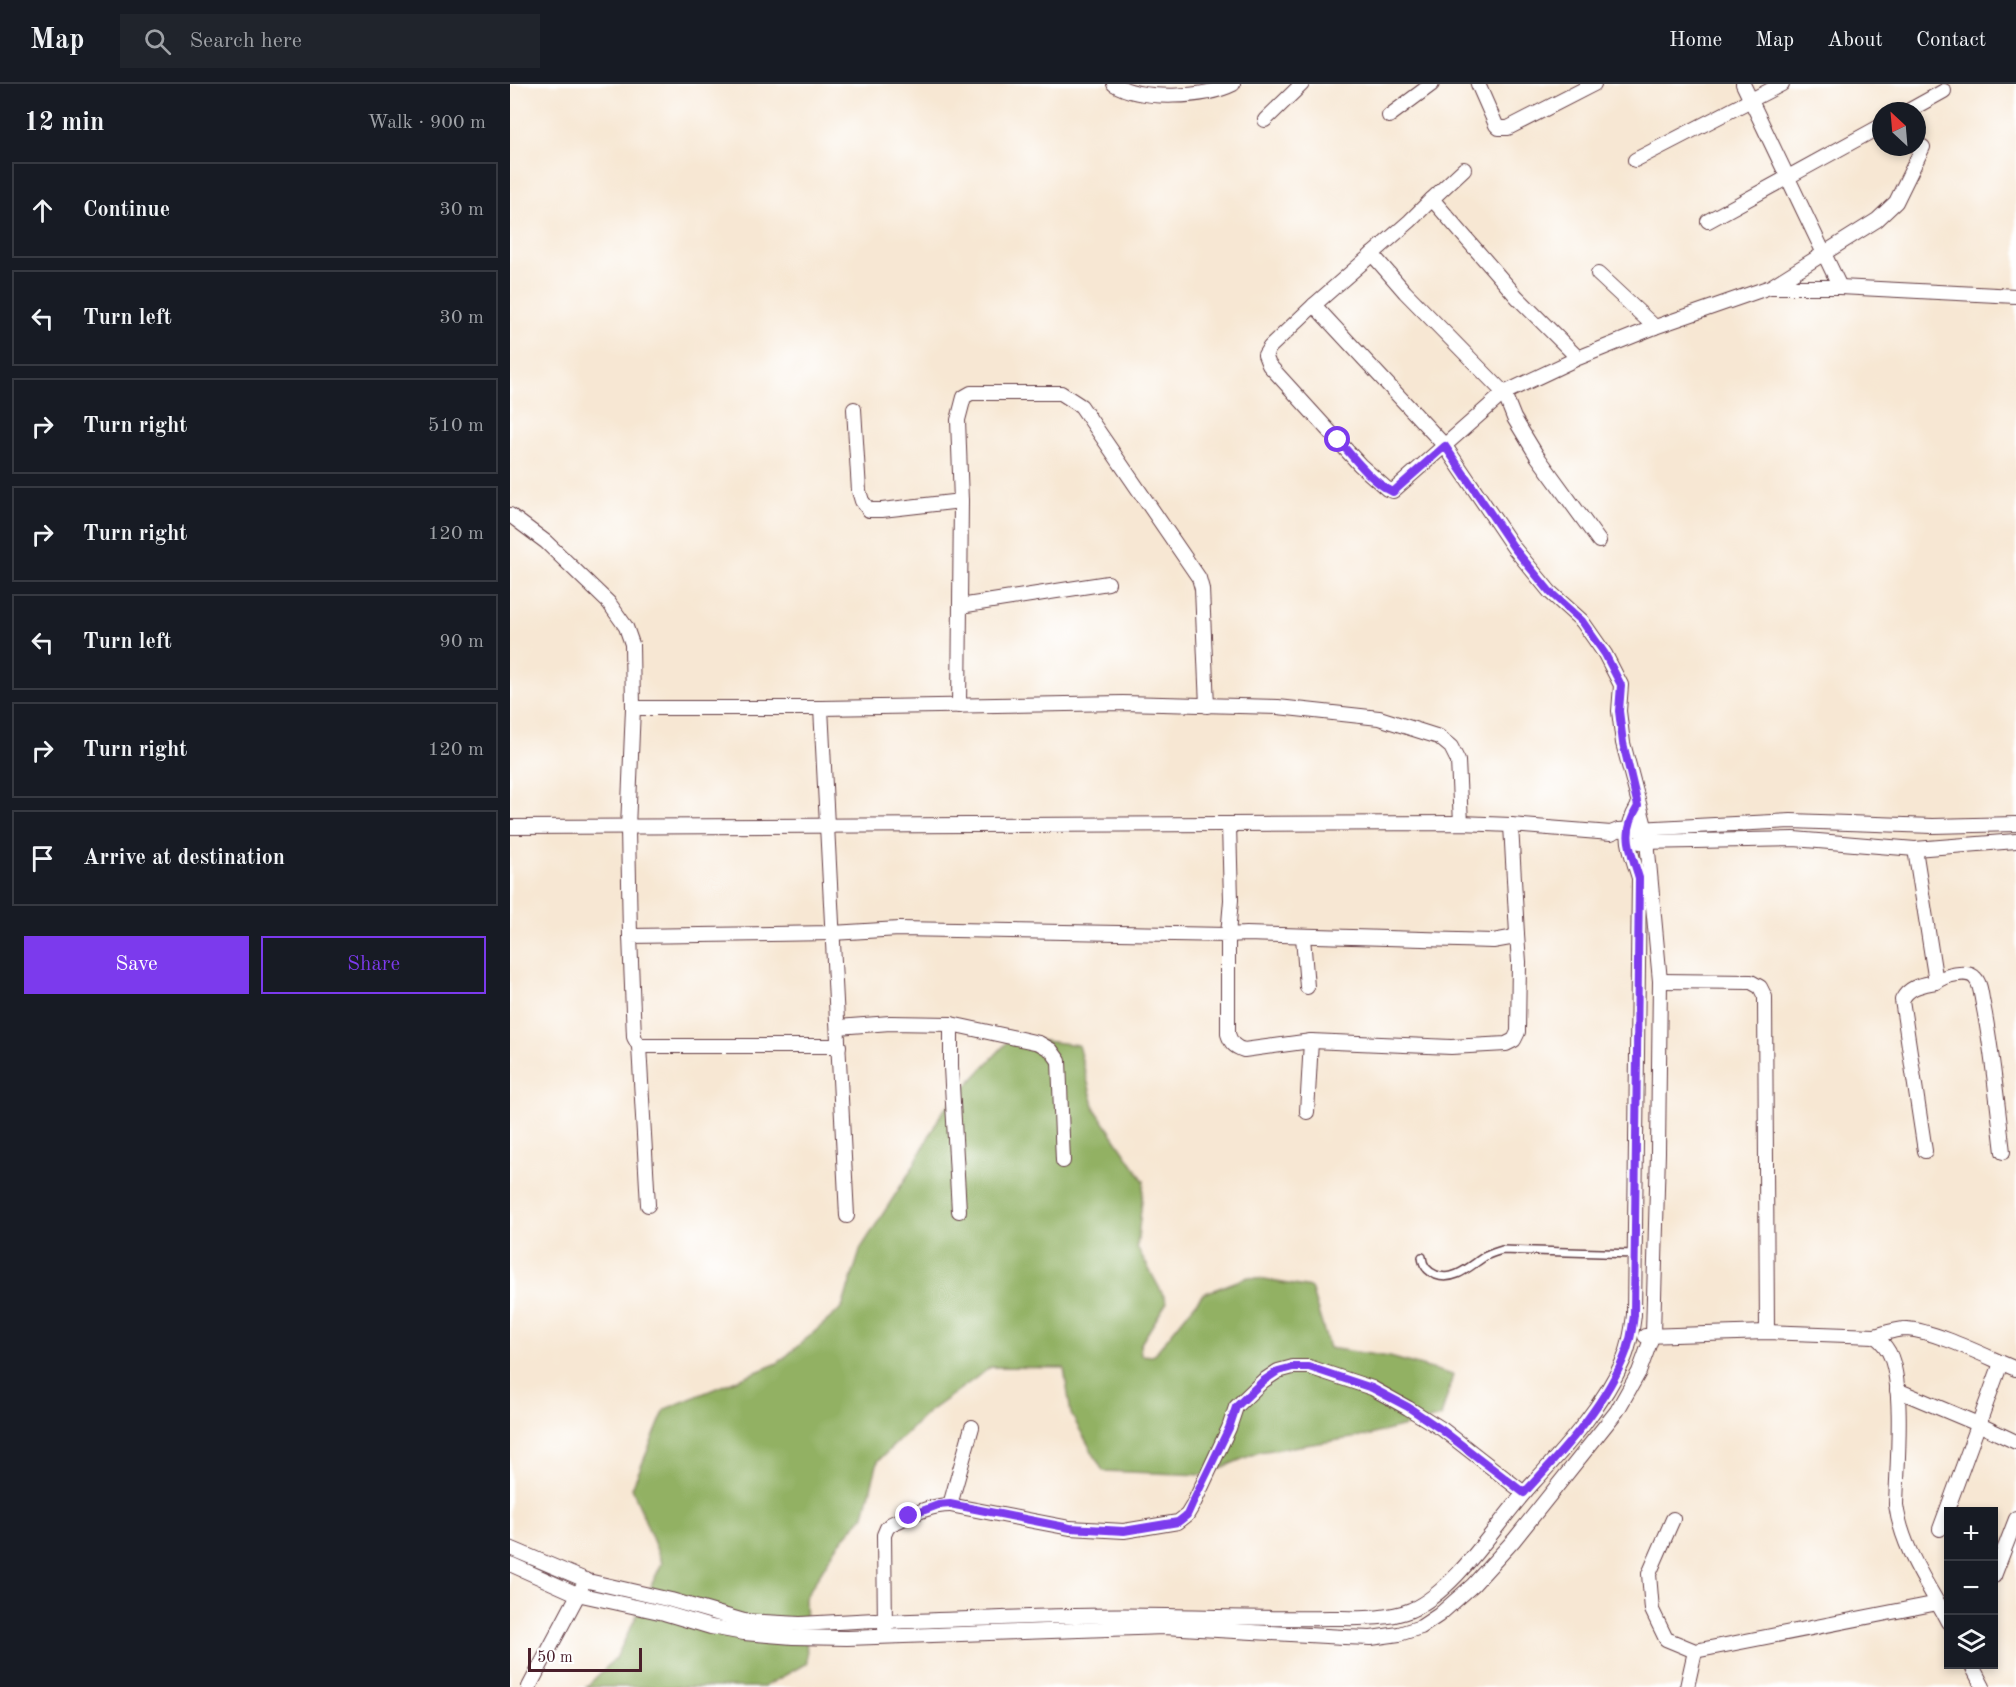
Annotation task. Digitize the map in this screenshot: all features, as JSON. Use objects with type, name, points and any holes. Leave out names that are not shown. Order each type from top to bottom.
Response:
[{"type":"street","points":[[1114,84],[1123,89],[1148,94],[1172,89],[1196,94],[1214,92],[1233,84]]},
{"type":"street","points":[[1264,120],[1302,84]]},
{"type":"street","points":[[1389,116],[1432,84]]},
{"type":"street","points":[[1478,84],[1496,125],[1503,128],[1508,128],[1594,84]]},
{"type":"street","points":[[1743,84],[1840,287]]},
{"type":"street","points":[[1635,160],[1782,84]]},
{"type":"street","points":[[1924,102],[1944,91]]},
{"type":"street","points":[[1708,221],[1872,131]]},
{"type":"street","points":[[1464,169],[1410,221],[1314,304],[1270,347],[1265,356],[1269,364],[1360,465],[1393,492],[1504,393],[1578,358],[1655,327],[1770,287],[1825,255],[1877,220],[1896,202],[1919,156]]},
{"type":"street","points":[[1432,199],[1517,297],[1578,358]]},
{"type":"street","points":[[1371,254],[1504,393],[1514,418],[1537,456],[1599,541]]},
{"type":"street","points":[[1598,274],[1655,327]]},
{"type":"street","points":[[1770,287],[1840,287],[2016,296]]},
{"type":"street","points":[[510,1548],[588,1581],[671,1600],[744,1621],[800,1624],[876,1620],[885,1629],[1164,1627],[1371,1638],[1399,1634],[1421,1627],[1448,1608],[1473,1585],[1514,1540],[1617,1411],[1639,1372],[1653,1334],[1660,981],[1646,836],[1623,743],[1619,711],[1621,685],[1605,654],[1582,621],[1550,592],[1514,548],[1445,446],[1314,304]]},
{"type":"street","points":[[959,706],[961,501],[958,420],[964,397],[971,393],[1061,393],[1081,406],[1199,578],[1202,589],[1207,706]]},
{"type":"street","points":[[854,409],[859,490],[862,501],[869,510],[961,501]]},
{"type":"street","points":[[510,515],[546,542],[609,603],[626,627],[632,644],[633,708],[628,828],[630,936],[634,1037],[639,1046],[648,1205]]},
{"type":"street","points":[[960,606],[1108,583]]},
{"type":"street","points":[[633,708],[1123,704],[1278,707],[1379,718],[1439,737],[1451,747],[1458,761],[1461,823]]},
{"type":"street","points":[[821,708],[847,1216]]},
{"type":"street","points":[[510,1564],[577,1594],[664,1613],[711,1627],[744,1633],[793,1637],[885,1629],[1165,1616],[1252,1619],[1359,1618],[1398,1614],[1425,1602],[1453,1579],[1599,1404],[1624,1359],[1631,1338],[1634,1315],[1639,878],[1628,836],[1629,821],[1638,806]]},
{"type":"street","points":[[1646,836],[1791,821],[1933,826],[2016,824]]},
{"type":"street","points":[[510,828],[1461,823],[1611,833],[1618,830],[1628,836],[1794,839],[1915,849],[2016,841]]},
{"type":"street","points":[[1229,825],[1231,900],[1228,935],[1228,1034],[1230,1042],[1235,1047],[1244,1050],[1311,1041],[1451,1047],[1506,1044],[1514,1040],[1518,1032],[1519,973],[1511,825]]},
{"type":"street","points":[[1915,849],[1936,982]]},
{"type":"street","points":[[630,936],[832,933],[899,929],[1246,934],[1493,941],[1510,938],[1517,934]]},
{"type":"street","points":[[1303,937],[1307,987]]},
{"type":"street","points":[[1925,1151],[1902,1000],[1905,993],[1912,988],[1936,982],[1939,979],[1971,974],[1979,985],[1987,1022],[2003,1152]]},
{"type":"street","points":[[1660,981],[1751,982],[1760,987],[1765,997],[1767,1332]]},
{"type":"street","points":[[837,1027],[890,1023],[951,1024],[1039,1043],[1059,1061],[1063,1161]]},
{"type":"street","points":[[951,1024],[951,1067],[959,1211]]},
{"type":"street","points":[[1307,1112],[1311,1041]]},
{"type":"street","points":[[639,1046],[839,1046]]},
{"type":"street","points":[[1631,1338],[1653,1334],[1767,1332],[1875,1336],[1894,1330],[1908,1329],[1932,1335],[2016,1369]]},
{"type":"street","points":[[1875,1336],[1886,1346],[1892,1359],[1897,1390],[1896,1505],[1899,1521],[1904,1539],[1926,1586],[1944,1615]]},
{"type":"street","points":[[1940,1528],[2001,1363]]},
{"type":"street","points":[[885,1629],[884,1535],[887,1528],[929,1508],[950,1504],[1070,1528],[1124,1531],[1178,1522],[1187,1515],[1229,1428],[1236,1407],[1263,1381],[1278,1371],[1293,1367],[1309,1367],[1372,1388],[1408,1407],[1524,1493]]},
{"type":"street","points":[[1897,1390],[2016,1442]]},
{"type":"street","points":[[950,1504],[972,1427]]},
{"type":"street","points":[[1512,1509],[1529,1519]]},
{"type":"street","points":[[1673,1519],[1649,1574],[1652,1610],[1666,1639],[1695,1651],[1938,1603]]},
{"type":"street","points":[[1998,1566],[2016,1519]]},
{"type":"street","points":[[529,1687],[577,1594],[588,1581]]},
{"type":"street","points":[[1687,1687],[1695,1651]]},
{"type":"street","points":[[1973,1669],[1983,1687]]},
{"type":"lane","points":[[1422,1257],[1423,1264],[1429,1272],[1441,1277],[1461,1272],[1485,1256],[1502,1250],[1635,1254]]},
{"type":"green space","points":[[1012,1037],[1078,1045],[1095,1109],[1144,1181],[1137,1247],[1167,1302],[1140,1345],[1141,1355],[1153,1356],[1203,1294],[1248,1277],[1311,1288],[1329,1348],[1390,1357],[1453,1375],[1441,1417],[1366,1436],[1259,1452],[1204,1475],[1103,1471],[1071,1414],[1064,1368],[991,1367],[927,1413],[878,1461],[864,1515],[837,1546],[805,1598],[807,1663],[764,1687],[586,1687],[616,1658],[662,1563],[632,1488],[665,1409],[778,1363],[842,1308],[861,1248],[911,1170],[942,1112]]},
{"type":"route","points":[[909,1516],[938,1505],[950,1504],[1070,1528],[1124,1531],[1178,1522],[1187,1515],[1229,1428],[1236,1407],[1263,1381],[1278,1371],[1293,1367],[1309,1367],[1372,1388],[1408,1407],[1524,1493],[1599,1404],[1624,1359],[1631,1338],[1634,1315],[1639,878],[1628,842],[1629,821],[1638,806],[1623,743],[1619,711],[1621,685],[1605,654],[1582,621],[1550,592],[1514,548],[1445,446],[1393,492],[1360,465],[1338,440]]}]
